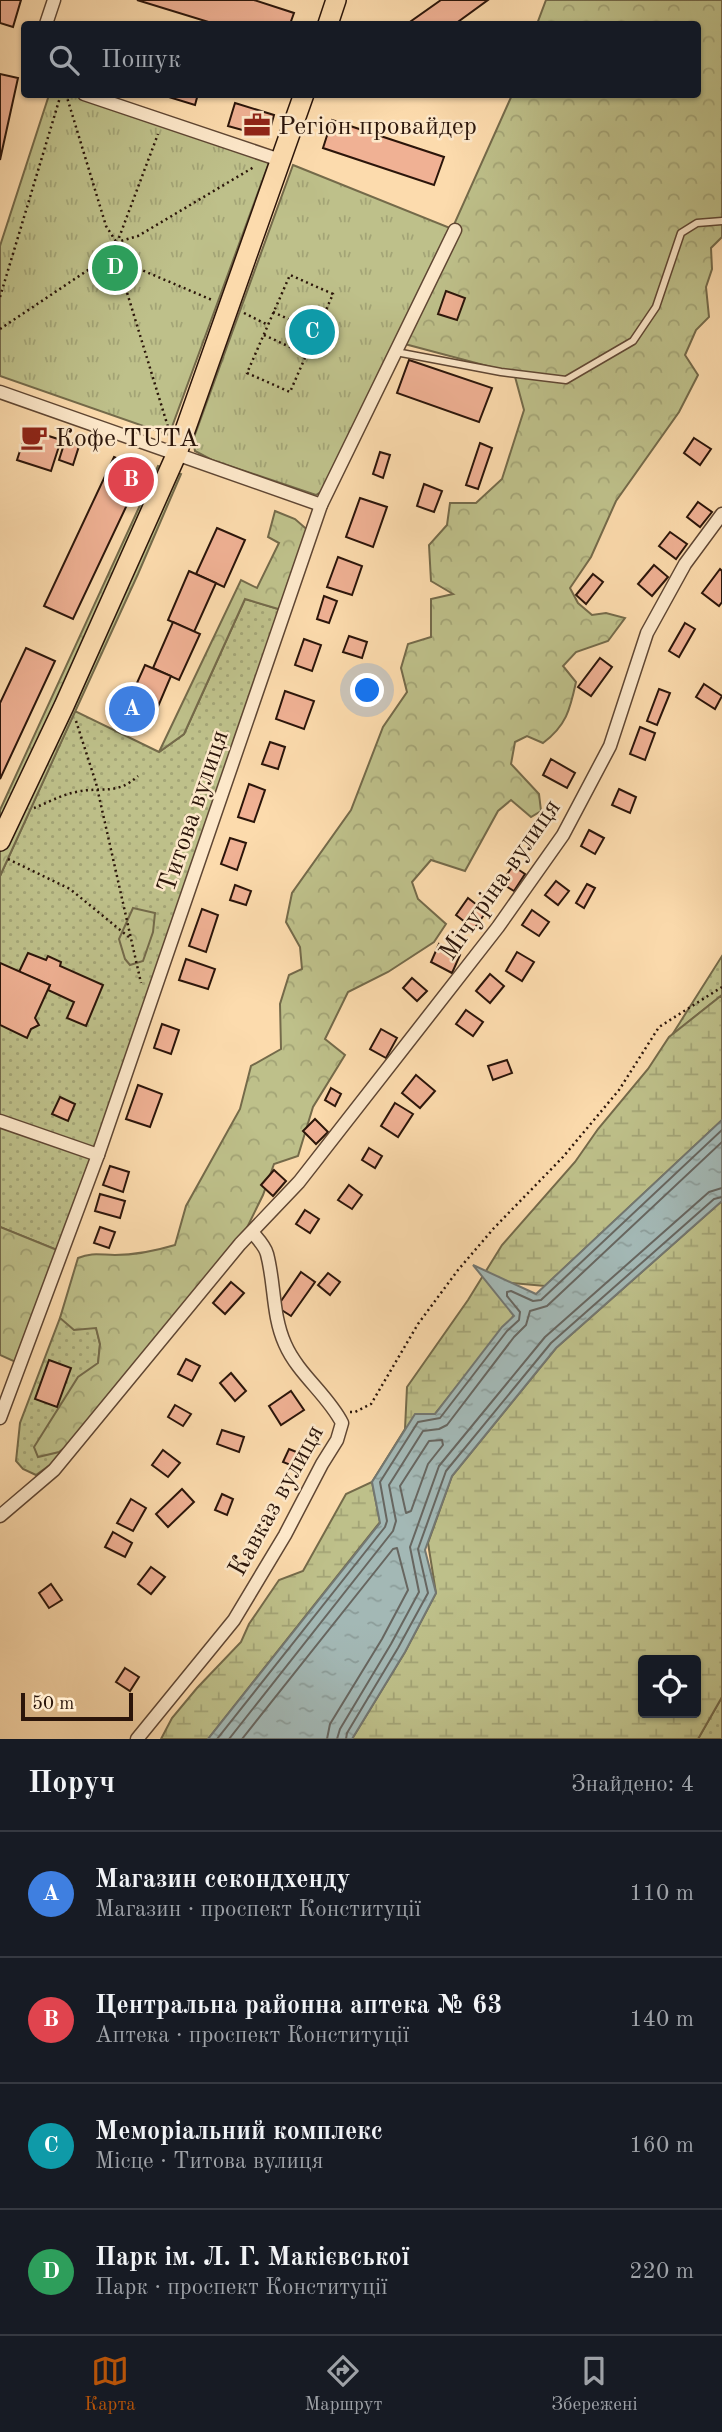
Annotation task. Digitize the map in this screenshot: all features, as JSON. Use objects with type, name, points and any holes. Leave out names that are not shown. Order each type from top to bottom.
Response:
[{"type":"main road","points":[[329,21],[336,0]]},
{"type":"main road","points":[[4,850],[174,444],[275,158],[301,98]]},
{"type":"street","points":[[47,21],[54,0]]},
{"type":"street","points":[[96,98],[275,158]]},
{"type":"street","name":"Титова вулиця","points":[[0,1418],[98,1155],[321,505],[455,230]]},
{"type":"street","points":[[0,392],[174,444],[321,505]]},
{"type":"street","name":"Мічуріна вулиця","points":[[252,1232],[308,1171],[498,927],[564,835],[610,746],[646,633],[685,564],[722,514]]},
{"type":"street","points":[[0,1121],[98,1155]]},
{"type":"street","points":[[0,1516],[54,1470],[252,1232]]},
{"type":"street","name":"Кавказ вулиця","points":[[137,1739],[234,1620],[285,1535],[337,1440],[342,1423],[337,1412],[322,1397],[286,1347],[275,1316],[267,1251],[252,1232]]},
{"type":"lane","points":[[396,352],[501,372],[566,380],[633,341],[656,306],[681,233],[697,223],[722,221]]},
{"type":"path","points":[[0,297],[62,98]]},
{"type":"path","points":[[64,98],[106,226],[117,243],[122,262]]},
{"type":"path","points":[[117,243],[163,121]]},
{"type":"path","points":[[218,302],[122,262],[105,267],[100,247],[138,236],[275,158]]},
{"type":"path","points":[[0,329],[103,260]]},
{"type":"path","points":[[118,263],[174,444]]},
{"type":"path","points":[[290,275],[333,294],[290,392],[247,373],[268,325],[290,275]]},
{"type":"path","points":[[274,312],[317,332]]},
{"type":"path","points":[[244,313],[268,325]]},
{"type":"path","points":[[264,335],[307,354]]},
{"type":"path","points":[[74,714],[98,788],[148,1010]]},
{"type":"path","points":[[30,809],[73,793],[98,788],[117,790],[130,784],[138,776]]},
{"type":"path","points":[[4,850],[70,889],[130,938]]},
{"type":"path","points":[[337,1412],[355,1412],[371,1404],[418,1324],[458,1270],[494,1228],[563,1157],[619,1090],[659,1027],[722,987]]},
{"type":"green space","points":[[546,0],[722,0],[722,237],[711,248],[712,269],[706,287],[709,317],[696,330],[685,355],[698,375],[679,412],[616,501],[591,557],[570,588],[578,603],[592,615],[606,613],[625,618],[608,641],[576,652],[563,666],[576,682],[569,709],[562,724],[551,737],[543,743],[527,736],[515,742],[511,764],[539,794],[541,811],[531,817],[511,800],[498,811],[465,871],[431,860],[412,882],[418,899],[446,924],[434,942],[388,972],[348,992],[325,1039],[345,1055],[313,1107],[298,1156],[274,1164],[263,1195],[237,1248],[84,1433],[59,1452],[38,1457],[34,1447],[78,1377],[98,1363],[100,1344],[96,1328],[74,1330],[60,1318],[78,1258],[92,1254],[115,1255],[153,1251],[175,1245],[186,1206],[240,1109],[251,1066],[281,1049],[280,1004],[289,975],[302,969],[300,947],[286,922],[292,893],[351,810],[383,727],[407,692],[401,668],[408,644],[431,637],[431,599],[453,594],[431,581],[429,545],[447,525],[450,503],[476,503],[502,479],[524,410],[514,373],[401,343],[511,98],[701,98],[701,21],[538,21]]},
{"type":"green space","points":[[48,98],[93,98],[271,157],[169,435],[0,376],[0,246]]},
{"type":"green space","points":[[293,165],[455,230],[330,486],[316,495],[212,460],[195,451],[193,440]]},
{"type":"green space","points":[[158,466],[181,474],[0,876],[0,810]]},
{"type":"green space","points":[[275,511],[295,519],[311,533],[285,611],[245,599],[184,734],[159,752],[241,580],[257,588],[279,543],[268,537]]},
{"type":"green space","points":[[245,599],[285,611],[62,1252],[0,1227],[0,876],[75,711],[159,752],[184,734]]},
{"type":"green space","points":[[133,908],[155,913],[153,932],[143,961],[130,965],[125,959],[119,939]]},
{"type":"green space","points":[[722,956],[722,995],[672,1035]]},
{"type":"green space","points":[[722,995],[722,1120],[545,1286],[512,1283],[500,1288],[514,1315],[422,1430],[372,1482],[405,1429],[407,1387],[468,1300],[502,1245],[575,1162],[598,1129],[648,1069],[669,1037]]},
{"type":"green space","points":[[722,1201],[722,1697],[698,1739],[352,1739],[405,1652],[436,1593],[428,1543],[452,1476],[556,1348]]},
{"type":"green space","points":[[0,1227],[62,1252],[20,1364],[0,1355]]},
{"type":"green space","points":[[60,1318],[96,1327],[100,1344],[98,1364],[61,1457],[36,1475],[23,1469],[16,1461],[20,1423]]},
{"type":"green space","points":[[372,1482],[380,1522],[208,1739],[161,1739],[172,1718],[241,1642],[249,1624],[279,1580],[303,1571],[346,1494]]},
{"type":"green space","points":[[722,1697],[722,1739],[698,1739]]},
{"type":"water","points":[[722,1120],[722,1201],[556,1348],[452,1476],[425,1550],[436,1593],[405,1652],[352,1739],[208,1739],[380,1523],[372,1482],[415,1414],[435,1414],[502,1327],[514,1316],[473,1265],[536,1294]]},
{"type":"building","points":[[0,0],[21,0],[13,27],[0,23]]},
{"type":"building","points":[[137,0],[254,0],[294,13],[291,21],[205,21]]},
{"type":"building","points":[[441,0],[488,0],[459,21],[411,21]]},
{"type":"building","points":[[0,74],[18,78],[0,160]]},
{"type":"building","points":[[172,98],[197,98],[195,105]]},
{"type":"building","points":[[235,103],[274,115],[268,137],[228,126]]},
{"type":"building","points":[[332,120],[444,157],[434,185],[323,148]]},
{"type":"building","points":[[446,291],[465,298],[457,320],[438,314]]},
{"type":"building","points":[[409,360],[492,388],[479,422],[397,393]]},
{"type":"building","points":[[27,429],[61,440],[51,471],[17,460]]},
{"type":"building","points":[[694,438],[711,449],[700,465],[684,453]]},
{"type":"building","points":[[65,441],[79,446],[73,465],[59,460]]},
{"type":"building","points":[[480,443],[492,448],[478,489],[466,485]]},
{"type":"building","points":[[380,452],[390,455],[383,478],[373,474]]},
{"type":"building","points":[[114,457],[143,471],[73,619],[44,606]]},
{"type":"building","points":[[424,484],[442,491],[434,512],[417,506]]},
{"type":"building","points":[[360,498],[387,507],[373,547],[346,537]]},
{"type":"building","points":[[698,502],[712,512],[700,527],[687,517]]},
{"type":"building","points":[[217,528],[245,540],[224,587],[196,574]]},
{"type":"building","points":[[670,532],[687,544],[676,559],[659,546]]},
{"type":"building","points":[[338,557],[362,566],[352,595],[327,587]]},
{"type":"building","points":[[654,565],[668,577],[652,596],[638,584]]},
{"type":"building","points":[[720,569],[722,602],[719,606],[702,593]]},
{"type":"building","points":[[189,571],[216,583],[194,632],[168,620]]},
{"type":"building","points":[[593,574],[603,582],[586,604],[576,595]]},
{"type":"building","points":[[324,596],[337,601],[329,623],[317,619]]},
{"type":"building","points":[[173,622],[200,634],[179,680],[153,668]]},
{"type":"building","points":[[685,623],[695,629],[679,657],[669,651]]},
{"type":"building","points":[[349,636],[367,642],[362,658],[343,652]]},
{"type":"building","points":[[304,639],[321,645],[312,671],[295,665]]},
{"type":"building","points":[[26,648],[55,661],[0,779],[0,703]]},
{"type":"building","points":[[600,658],[612,667],[591,696],[578,687]]},
{"type":"building","points":[[145,665],[171,676],[151,723],[124,712]]},
{"type":"building","points":[[704,684],[722,696],[715,709],[696,697]]},
{"type":"building","points":[[659,689],[670,693],[657,725],[647,721]]},
{"type":"building","points":[[285,691],[314,701],[304,729],[276,719]]},
{"type":"building","points":[[640,727],[655,733],[645,760],[630,754]]},
{"type":"building","points":[[270,742],[285,747],[278,769],[262,764]]},
{"type":"building","points":[[551,759],[575,773],[567,788],[543,775]]},
{"type":"building","points":[[249,784],[265,790],[254,822],[238,817]]},
{"type":"building","points":[[619,789],[636,797],[630,813],[612,805]]},
{"type":"building","points":[[589,830],[604,838],[595,854],[581,846]]},
{"type":"building","points":[[230,838],[246,843],[237,870],[221,864]]},
{"type":"building","points":[[513,866],[525,874],[514,891],[501,883]]},
{"type":"building","points":[[556,881],[569,891],[558,905],[545,895]]},
{"type":"building","points":[[587,884],[595,888],[584,908],[576,903]]},
{"type":"building","points":[[235,885],[251,891],[246,905],[230,900]]},
{"type":"building","points":[[468,898],[486,912],[474,929],[456,915]]},
{"type":"building","points":[[202,909],[218,915],[206,952],[189,946]]},
{"type":"building","points":[[532,910],[549,922],[539,936],[522,925]]},
{"type":"building","points":[[439,944],[460,955],[452,973],[431,962]]},
{"type":"building","points":[[517,952],[534,962],[522,981],[506,971]]},
{"type":"building","points":[[28,953],[46,960],[48,956],[61,962],[60,966],[103,985],[86,1026],[67,1018],[74,1002],[48,990],[50,985],[19,972]]},
{"type":"building","points":[[186,959],[215,969],[208,989],[179,980]]},
{"type":"building","points":[[0,963],[50,985],[35,1018],[39,1025],[31,1029],[27,1038],[0,1025]]},
{"type":"building","points":[[490,974],[504,986],[490,1003],[476,991]]},
{"type":"building","points":[[412,978],[427,991],[417,1001],[403,988]]},
{"type":"building","points":[[466,1010],[483,1022],[473,1036],[456,1024]]},
{"type":"building","points":[[162,1024],[179,1030],[171,1054],[154,1048]]},
{"type":"building","points":[[381,1029],[397,1038],[386,1058],[370,1049]]},
{"type":"building","points":[[507,1060],[512,1073],[493,1080],[488,1066]]},
{"type":"building","points":[[416,1075],[435,1091],[420,1108],[402,1093]]},
{"type":"building","points":[[138,1085],[162,1094],[150,1127],[126,1119]]},
{"type":"building","points":[[331,1088],[341,1094],[335,1106],[325,1100]]},
{"type":"building","points":[[60,1097],[75,1104],[68,1121],[52,1114]]},
{"type":"building","points":[[395,1103],[413,1114],[398,1137],[381,1126]]},
{"type":"building","points":[[315,1119],[328,1132],[316,1144],[303,1131]]},
{"type":"building","points":[[369,1148],[382,1156],[375,1168],[362,1160]]},
{"type":"building","points":[[110,1166],[129,1172],[123,1192],[103,1185]]},
{"type":"building","points":[[274,1170],[286,1181],[273,1196],[261,1185]]},
{"type":"building","points":[[349,1185],[362,1195],[352,1209],[338,1200]]},
{"type":"building","points":[[100,1194],[125,1201],[120,1218],[95,1211]]},
{"type":"building","points":[[305,1210],[319,1219],[310,1233],[296,1224]]},
{"type":"building","points":[[100,1227],[115,1232],[109,1248],[94,1243]]},
{"type":"building","points":[[301,1272],[315,1282],[291,1316],[277,1307]]},
{"type":"building","points":[[328,1273],[340,1282],[330,1295],[318,1285]]},
{"type":"building","points":[[231,1282],[244,1293],[225,1314],[213,1303]]},
{"type":"building","points":[[186,1359],[200,1366],[192,1381],[178,1374]]},
{"type":"building","points":[[49,1360],[71,1368],[57,1407],[35,1399]]},
{"type":"building","points":[[231,1373],[246,1391],[235,1401],[220,1383]]},
{"type":"building","points":[[291,1391],[304,1410],[281,1425],[269,1406]]},
{"type":"building","points":[[175,1405],[191,1414],[183,1426],[168,1417]]},
{"type":"building","points":[[222,1430],[244,1437],[239,1452],[217,1444]]},
{"type":"building","points":[[289,1449],[304,1455],[298,1468],[283,1462]]},
{"type":"building","points":[[163,1450],[180,1463],[168,1477],[152,1465]]},
{"type":"building","points":[[182,1489],[194,1502],[168,1527],[156,1514]]},
{"type":"building","points":[[222,1494],[233,1499],[227,1515],[215,1510]]},
{"type":"building","points":[[131,1499],[146,1508],[133,1531],[117,1523]]},
{"type":"building","points":[[113,1532],[132,1543],[125,1557],[105,1547]]},
{"type":"building","points":[[151,1567],[165,1577],[151,1594],[138,1584]]},
{"type":"building","points":[[51,1584],[62,1600],[49,1608],[39,1593]]},
{"type":"building","points":[[125,1668],[139,1677],[130,1691],[116,1682]]},
{"type":"place","name":"Регіон провайдер","points":[[257,125]]},
{"type":"place","name":"Парк ім. Л. Г. Макієвської","points":[[115,268]]},
{"type":"place","name":"Меморіальний комплекс","points":[[312,332]]},
{"type":"place","name":"Кофе TUTA","points":[[34,437]]},
{"type":"place","name":"Центральна районна аптека № 63","points":[[131,480]]},
{"type":"place","name":"Магазин секондхенду","points":[[132,709]]}]
